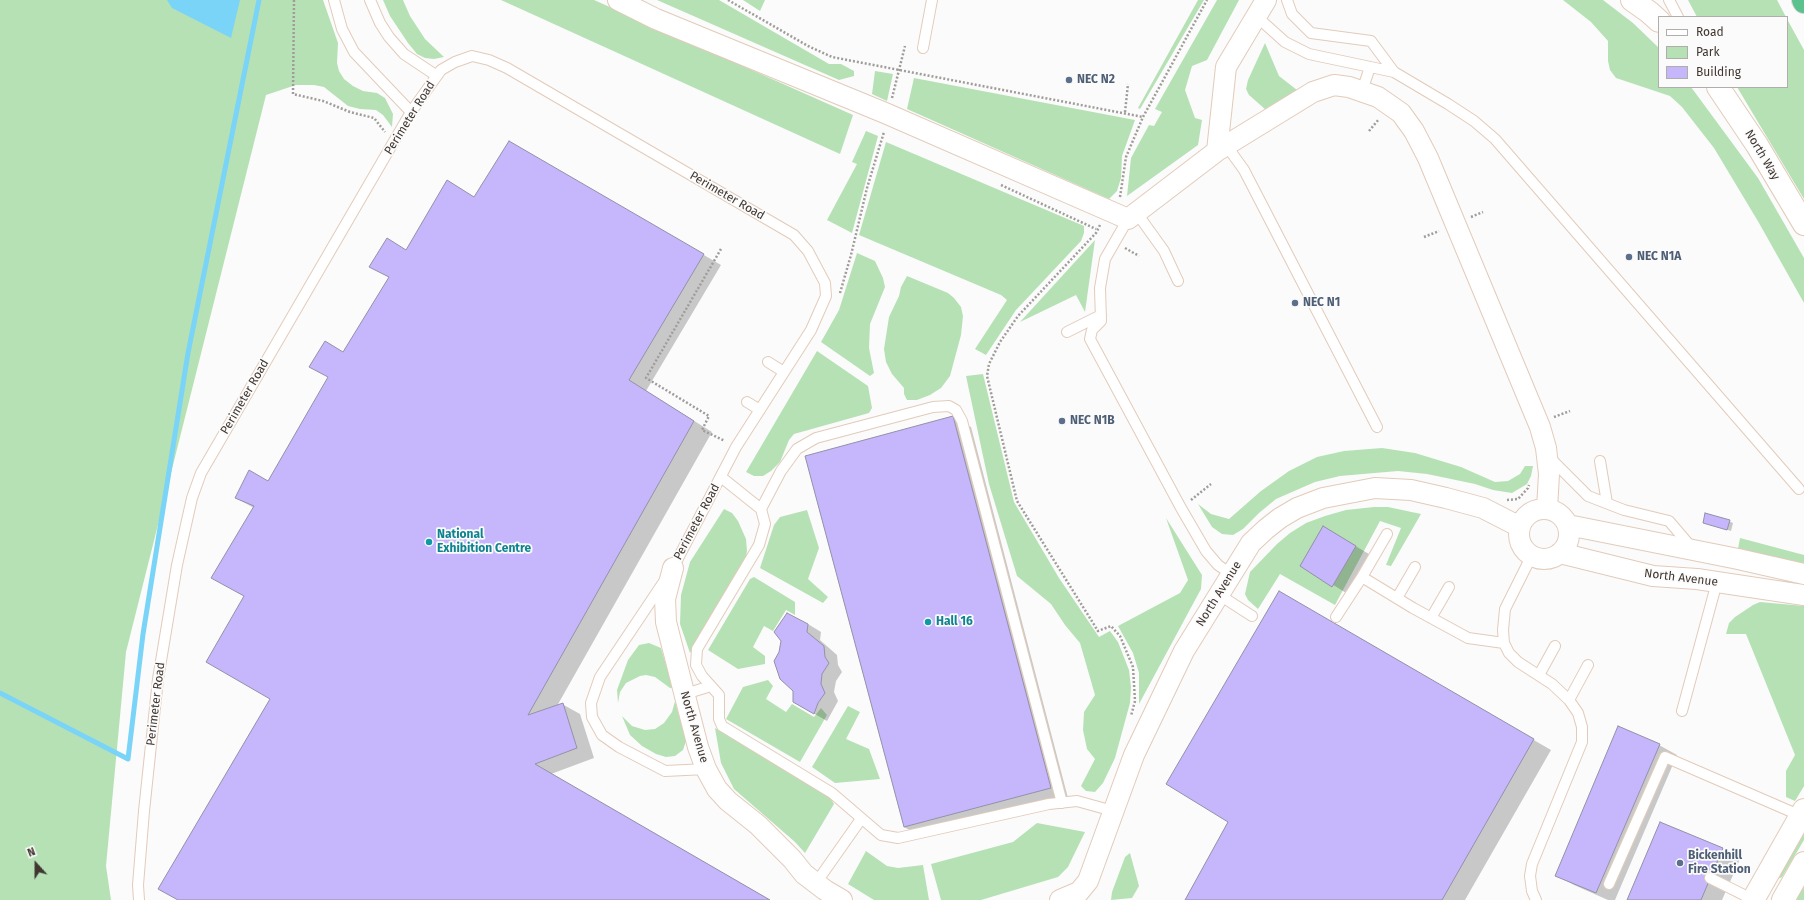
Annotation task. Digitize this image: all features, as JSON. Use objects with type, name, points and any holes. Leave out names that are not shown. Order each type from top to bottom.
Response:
[{"type":"street","points":[[618,0],[656,19],[885,113],[1125,215],[1222,148],[1313,92],[1334,85],[1362,91],[1378,97],[1400,113],[1418,138],[1431,165],[1540,427],[1547,455],[1549,474],[1547,509]]},
{"type":"street","points":[[1632,0],[1658,20]]},
{"type":"street","points":[[1222,148],[1226,67],[1261,8]]},
{"type":"street","name":"North Way","points":[[1719,88],[1757,145],[1804,224]]},
{"type":"street","name":"North Avenue","points":[[1066,899],[1079,892],[1088,881],[1112,812],[1146,729],[1184,651],[1251,543],[1280,518],[1297,508],[1323,498],[1375,488],[1411,490],[1483,508],[1520,527]]},
{"type":"street","points":[[1547,509],[1561,515],[1568,525],[1570,534],[1568,541],[1560,553],[1546,558],[1532,555],[1522,545],[1520,527],[1528,515],[1536,510],[1547,509]]},
{"type":"street","points":[[1568,525],[1804,574]]},
{"type":"street","name":"North Avenue","points":[[1560,553],[1653,576],[1716,582],[1804,596]]},
{"type":"street","name":"North Avenue","points":[[673,568],[665,599],[666,622],[706,769],[717,789],[728,801],[758,825],[792,859],[804,874],[842,900]]},
{"type":"street","points":[[1753,900],[1803,812]]},
{"type":"street","points":[[1783,900],[1804,863]]},
{"type":"lane","points":[[334,0],[342,29],[354,52],[411,112]]},
{"type":"lane","points":[[370,0],[380,23],[389,37],[404,54],[437,76]]},
{"type":"lane","points":[[923,48],[932,0]]},
{"type":"lane","points":[[1286,0],[1292,14],[1311,33],[1371,41],[1394,72]]},
{"type":"lane","points":[[1669,0],[1677,16]]},
{"type":"lane","points":[[1261,8],[1285,42],[1309,54],[1394,72],[1413,82],[1464,114],[1495,139],[1799,489]]},
{"type":"lane","name":"Perimeter Road","points":[[139,900],[138,885],[144,812],[158,679],[177,565],[192,498],[210,455],[411,112],[441,70],[472,56],[489,60],[501,65],[794,235],[808,251],[819,268],[825,283],[826,296],[811,330],[736,447],[673,568],[600,677],[591,703],[592,717],[602,735],[619,747],[665,772],[706,769]]},
{"type":"lane","points":[[1362,91],[1370,67]]},
{"type":"lane","points":[[1222,148],[1244,170],[1378,428]]},
{"type":"lane","points":[[1178,281],[1164,252],[1125,215],[1105,259],[1100,288],[1101,321],[1092,330],[1090,339],[1181,508],[1206,551],[1218,566],[1231,574]]},
{"type":"lane","points":[[1068,332],[1101,314]]},
{"type":"lane","points":[[768,362],[784,372]]},
{"type":"lane","points":[[746,402],[760,410]]},
{"type":"lane","points":[[761,509],[781,471],[797,449],[816,438],[933,407],[949,406],[956,410],[962,421],[1062,803]]},
{"type":"lane","points":[[1547,455],[1588,496],[1669,521],[1694,550]]},
{"type":"lane","points":[[1600,461],[1607,503]]},
{"type":"lane","points":[[720,477],[761,509],[765,524],[759,544],[697,649],[696,665],[702,676],[718,695],[719,719],[722,726],[832,793],[861,819],[881,834],[898,838],[1077,801],[1112,812]]},
{"type":"lane","points":[[1336,617],[1362,577],[1387,534]]},
{"type":"lane","points":[[1532,555],[1505,609],[1503,630],[1504,643],[1509,653],[1518,662],[1552,684],[1569,700],[1578,713],[1582,727],[1582,742],[1532,864],[1530,876],[1532,891],[1536,900]]},
{"type":"lane","points":[[1397,598],[1416,567]]},
{"type":"lane","points":[[1362,577],[1468,638],[1504,643]]},
{"type":"lane","points":[[1682,711],[1716,582]]},
{"type":"lane","points":[[1431,618],[1449,587]]},
{"type":"lane","points":[[1218,594],[1252,616]]},
{"type":"lane","points":[[1539,675],[1555,646]]},
{"type":"lane","points":[[1569,700],[1588,665]]},
{"type":"lane","points":[[685,694],[711,686]]},
{"type":"lane","points":[[1609,884],[1665,757],[1792,812],[1803,812]]},
{"type":"lane","points":[[816,883],[861,819]]},
{"type":"lane","points":[[1710,878],[1753,900]]},
{"type":"path","points":[[294,0],[293,94],[323,101],[350,112],[374,118],[393,143]]},
{"type":"path","points":[[729,0],[808,46],[832,57],[1125,112],[1143,117]]},
{"type":"path","points":[[1146,729],[1131,720],[1135,701],[1133,667],[1120,636],[1111,626],[1098,631],[1017,501],[987,376],[989,364],[1000,342],[1018,316],[1096,233],[1096,229],[1125,215],[1121,196],[1126,157],[1143,117],[1206,0]]},
{"type":"path","points":[[838,300],[851,255],[867,188],[884,132],[878,129],[893,96],[905,46]]},
{"type":"path","points":[[1125,112],[1128,84]]},
{"type":"path","points":[[720,249],[646,378],[709,416],[702,430],[736,447]]},
{"type":"path","points":[[1181,508],[1211,484]]},
{"type":"green space","points":[[0,0],[323,0],[338,43],[337,63],[339,71],[344,79],[353,86],[363,91],[377,93],[385,98],[393,114],[392,127],[383,115],[376,110],[360,109],[348,106],[324,87],[314,85],[296,85],[266,95],[126,652],[106,866],[111,900],[0,900]]},
{"type":"green space","points":[[383,0],[403,0],[410,16],[425,39],[444,57],[434,59],[425,58],[417,54],[390,16]]},
{"type":"green space","points":[[501,0],[594,0],[853,115],[840,154]]},
{"type":"green space","points":[[657,0],[719,0],[829,64],[841,64],[854,71],[854,76],[839,80]]},
{"type":"green space","points":[[743,0],[765,0],[760,11]]},
{"type":"green space","points":[[1198,0],[1204,0],[1140,109],[1138,108]]},
{"type":"green space","points":[[1217,0],[1239,0],[1207,60],[1192,66],[1185,90],[1195,118],[1202,120],[1198,145],[1127,196],[1131,158],[1149,125],[1154,126],[1162,112],[1155,109]]},
{"type":"green space","points":[[1563,0],[1603,0],[1633,23],[1658,47],[1658,88],[1692,88],[1758,178],[1804,258],[1804,303],[1759,223],[1714,148],[1682,107],[1670,96],[1616,78],[1610,70],[1608,61],[1608,41],[1591,22]]},
{"type":"green space","points":[[1688,0],[1777,0],[1785,16],[1696,16]]},
{"type":"green space","points":[[1788,21],[1804,50],[1804,199],[1738,88],[1788,88]]},
{"type":"green space","points":[[1265,43],[1279,76],[1297,90],[1266,110],[1249,95],[1246,89],[1248,80]]},
{"type":"green space","points":[[875,71],[893,74],[887,101],[872,94]]},
{"type":"green space","points":[[914,78],[1135,120],[1122,156],[1121,178],[1117,191],[1109,199],[907,109]]},
{"type":"green space","points":[[866,131],[878,136],[852,233],[827,220],[857,164],[852,162]]},
{"type":"green space","points":[[886,142],[1084,226],[1084,233],[1081,241],[1016,310],[986,355],[975,349],[1007,300],[1001,295],[859,235]]},
{"type":"green space","points":[[1095,240],[1085,312],[1076,295],[1020,322]]},
{"type":"green space","points":[[857,253],[875,261],[883,278],[885,287],[870,324],[869,348],[874,373],[870,376],[821,342],[839,310]]},
{"type":"green space","points":[[907,276],[948,293],[961,307],[963,316],[961,335],[950,376],[941,388],[930,395],[917,400],[907,400],[904,394],[904,388],[892,374],[886,362],[884,349],[889,317]]},
{"type":"green space","points":[[817,351],[868,386],[872,408],[869,413],[794,434],[789,440],[780,462],[771,471],[763,476],[754,476],[746,472]]},
{"type":"green space","points":[[983,374],[1014,502],[1059,578],[1099,637],[1110,631],[1118,642],[1129,670],[1131,687],[1130,703],[1115,758],[1103,783],[1095,792],[1086,791],[1081,786],[1095,759],[1087,749],[1083,730],[1084,712],[1095,695],[1080,643],[1065,625],[1051,604],[1017,576],[989,484],[966,376]]},
{"type":"green space","points":[[1382,448],[1415,453],[1461,467],[1495,482],[1508,481],[1520,474],[1525,466],[1533,466],[1531,476],[1527,484],[1512,493],[1493,490],[1475,484],[1427,474],[1398,471],[1340,476],[1315,482],[1276,499],[1243,529],[1233,535],[1222,534],[1212,527],[1198,504],[1211,514],[1229,519],[1261,491],[1289,471],[1317,457],[1344,451]]},
{"type":"green space","points":[[1388,507],[1421,514],[1391,566],[1386,565],[1401,528],[1380,521],[1335,605],[1280,574],[1258,609],[1248,600],[1245,594],[1250,572],[1290,533],[1306,523],[1325,516],[1346,510]]},
{"type":"green space","points":[[724,509],[732,513],[738,521],[746,539],[747,551],[745,562],[690,653],[680,624],[681,595],[690,562]]},
{"type":"green space","points":[[807,510],[819,548],[808,579],[828,597],[823,603],[760,568],[774,525],[780,517]]},
{"type":"green space","points":[[1166,518],[1202,575],[1201,589],[1139,704],[1139,673],[1133,653],[1118,626],[1180,593],[1188,580]]},
{"type":"green space","points":[[1740,538],[1804,555],[1804,564],[1738,549]]},
{"type":"green space","points":[[754,577],[795,602],[795,615],[786,610],[773,631],[764,626],[753,647],[765,656],[765,664],[738,669],[708,650],[750,579]]},
{"type":"green space","points":[[1760,602],[1804,606],[1804,786],[1795,801],[1786,797],[1786,771],[1795,755],[1746,634],[1726,634],[1729,623],[1735,617]]},
{"type":"green space","points":[[649,643],[661,648],[673,688],[670,688],[655,677],[646,675],[640,676],[626,683],[620,692],[618,703],[617,690],[628,660],[639,645]]},
{"type":"green space","points":[[768,680],[773,686],[766,699],[786,712],[792,704],[814,717],[821,708],[827,715],[800,762],[726,719],[743,687]]},
{"type":"green space","points":[[675,701],[686,741],[683,750],[675,756],[666,757],[656,754],[642,746],[630,735],[622,716],[632,726],[645,730],[655,729],[664,723],[672,712]]},
{"type":"green space","points":[[848,706],[860,712],[846,739],[869,749],[880,779],[835,783],[812,767]]},
{"type":"green space","points":[[715,728],[827,792],[834,804],[805,853],[795,842],[734,789],[721,763]]},
{"type":"green space","points":[[1037,823],[1085,832],[1068,867],[1058,877],[981,900],[941,900],[931,864],[1013,842]]},
{"type":"green space","points":[[1804,828],[1804,840],[1782,877],[1778,879],[1776,876]]},
{"type":"green space","points":[[866,851],[887,866],[898,868],[923,865],[929,900],[874,900],[848,884]]},
{"type":"green space","points":[[1130,853],[1139,886],[1132,898],[1111,900],[1112,892],[1125,857]]},
{"type":"green space","points":[[1804,882],[1804,900],[1794,900]]},
{"type":"water","points":[[167,0],[240,0],[231,38],[172,8]]},
{"type":"building","name":"National Exhibition Centre","points":[[509,141],[704,254],[629,380],[694,421],[528,715],[563,703],[577,748],[535,764],[770,900],[178,900],[158,889],[270,699],[206,662],[244,596],[211,578],[254,506],[235,498],[249,470],[268,481],[328,377],[309,367],[325,341],[343,352],[389,277],[369,267],[387,238],[406,250],[447,180],[474,197]]},
{"type":"building","name":"Hall 16","points":[[953,416],[1051,788],[904,827],[805,456]]},
{"type":"building","points":[[1705,513],[1730,520],[1727,530],[1703,523]]},
{"type":"building","points":[[1323,526],[1356,546],[1332,587],[1300,566]]},
{"type":"building","points":[[1279,591],[1534,739],[1442,900],[1185,900],[1228,822],[1166,784]]},
{"type":"building","points":[[787,613],[808,624],[807,632],[824,646],[825,657],[829,663],[822,674],[821,684],[825,693],[818,703],[814,714],[793,702],[793,691],[780,679],[774,661],[779,652],[781,641],[774,632]]},
{"type":"building","points":[[1618,726],[1660,744],[1596,893],[1555,876]]},
{"type":"building","name":"Bickenhill Fire Station","points":[[1660,822],[1723,848],[1701,900],[1627,900]]},
{"type":"waterway","points":[[0,693],[128,759],[143,634],[188,353],[259,0]]},
{"type":"place","name":"NEC N2","points":[[1069,80]]},
{"type":"place","name":"NEC N1A","points":[[1629,257]]},
{"type":"place","name":"NEC N1","points":[[1295,303]]},
{"type":"place","name":"NEC N1B","points":[[1062,421]]},
{"type":"place","name":"National Exhibition Centre","points":[[429,542]]},
{"type":"place","name":"Hall 16","points":[[928,622]]},
{"type":"place","name":"Bickenhill Fire Station","points":[[1680,863]]}]
